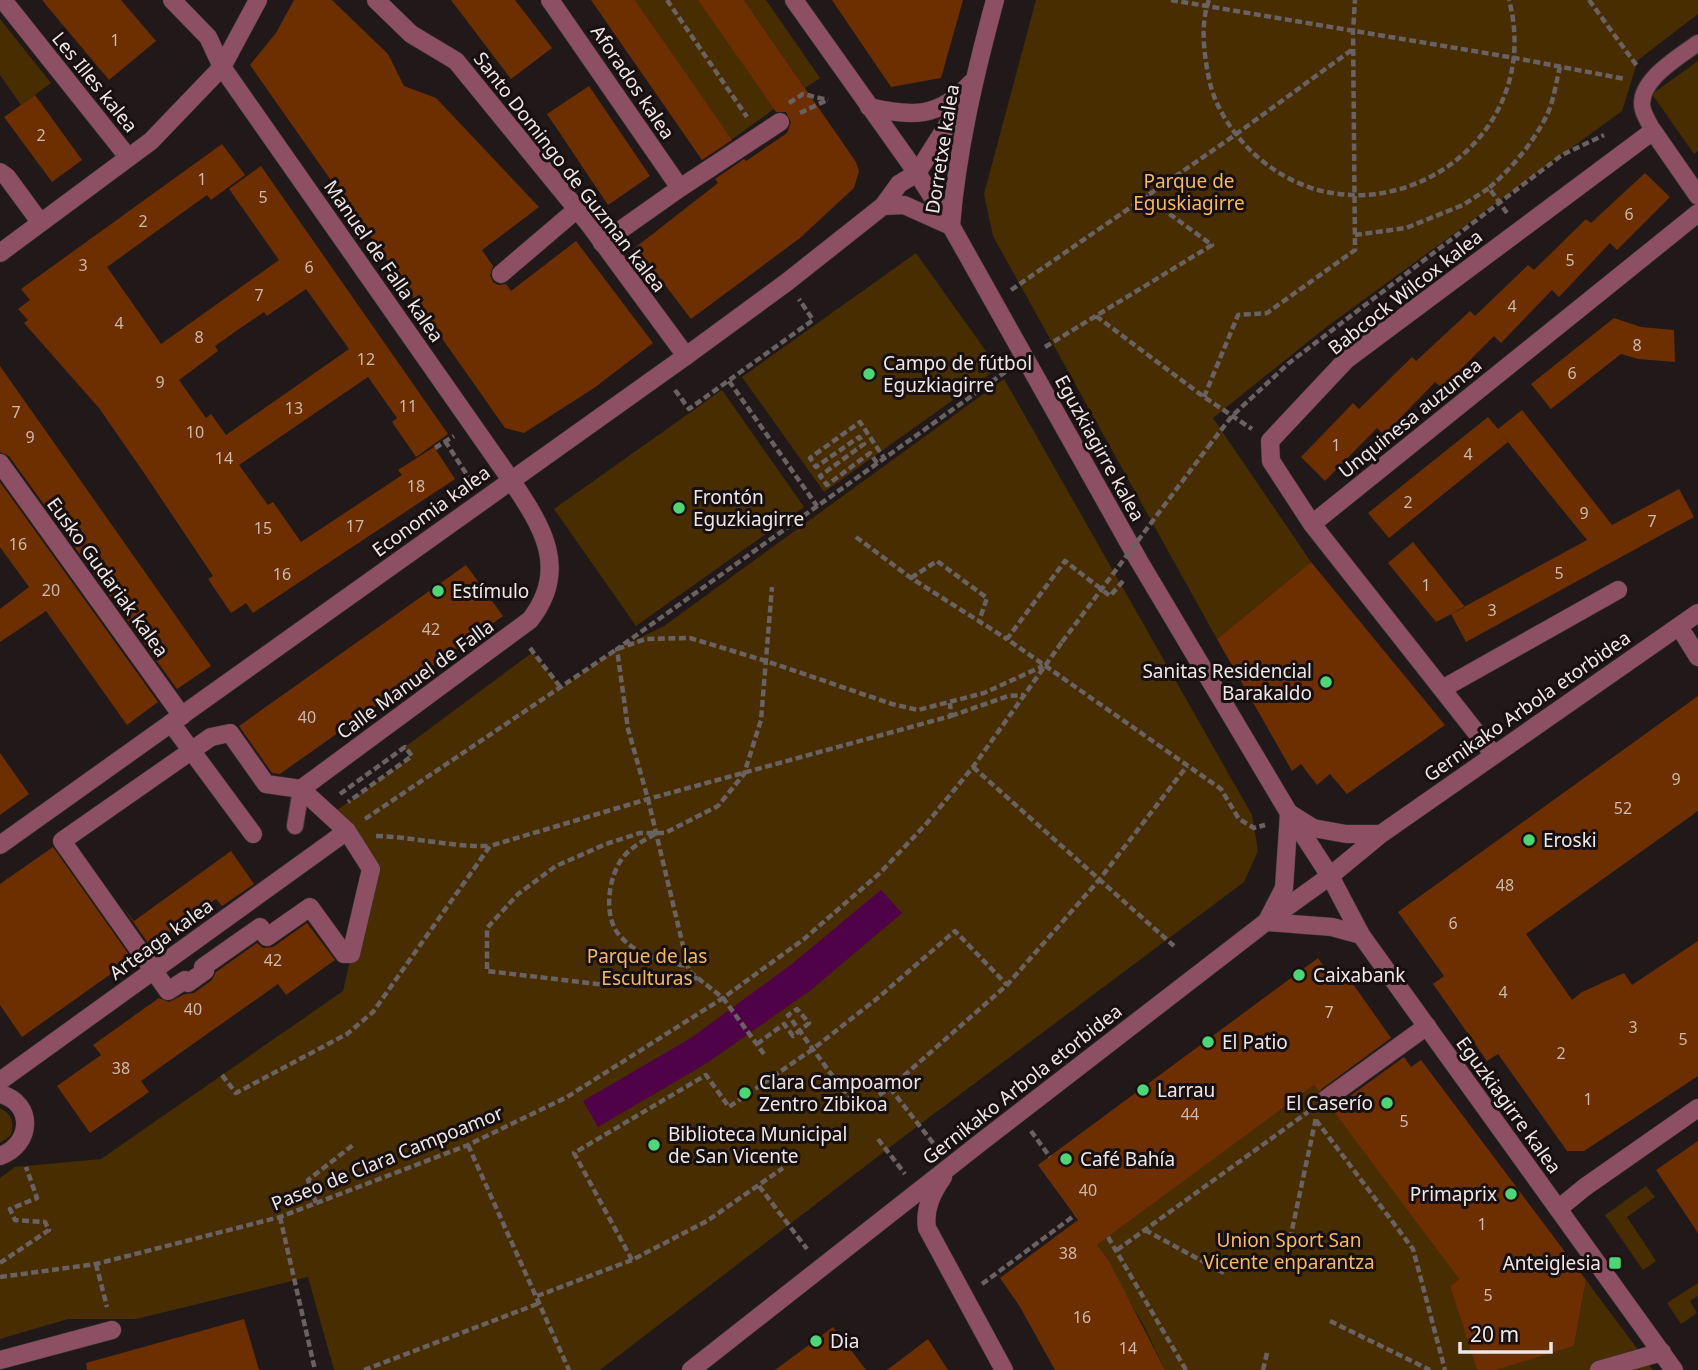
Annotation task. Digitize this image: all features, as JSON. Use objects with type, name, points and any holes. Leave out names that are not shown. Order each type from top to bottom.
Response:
[{"type":"street","name":"Les Illes kalea","points":[[3,0],[128,157]]},
{"type":"street","name":"Manuel de Falla kalea","points":[[172,0],[208,37],[222,67],[511,480]]},
{"type":"street","points":[[0,253],[151,141],[222,67],[258,0]]},
{"type":"street","name":"Santo Domingo de Guzman kalea","points":[[376,0],[411,34],[456,61],[576,209],[686,356]]},
{"type":"street","name":"Aforados kalea","points":[[550,0],[680,188]]},
{"type":"street","name":"Eguzkiagirre kalea","points":[[794,0],[917,173],[951,226],[1139,561],[1289,813],[1331,876],[1361,935],[1674,1370]]},
{"type":"street","name":"Dorretxe kalea","points":[[951,226],[954,188],[975,79],[995,0]]},
{"type":"street","points":[[869,107],[905,114],[934,111],[961,94],[975,79]]},
{"type":"street","name":"Dorretxe kalea","points":[[917,173],[975,79]]},
{"type":"street","points":[[602,243],[780,122]]},
{"type":"street","points":[[1653,131],[1698,196]]},
{"type":"street","name":"Babcock Wilcox kalea","points":[[1270,441],[1346,360],[1653,131]]},
{"type":"street","points":[[0,172],[7,177],[40,222]]},
{"type":"street","name":"Economia kalea","points":[[0,845],[787,282],[883,206],[899,184],[917,173]]},
{"type":"street","points":[[883,206],[904,205],[951,226]]},
{"type":"street","points":[[501,274],[576,209]]},
{"type":"street","name":"Unquinesa auzunea","points":[[1312,524],[1698,213]]},
{"type":"street","points":[[1270,441],[1271,461],[1312,524],[1493,755]]},
{"type":"street","name":"Eusko Gudariak kalea","points":[[0,463],[177,719],[192,751],[253,834]]},
{"type":"street","name":"Calle Manuel de Falla","points":[[301,789],[518,629],[539,608],[548,591],[548,552],[542,531],[511,480]]},
{"type":"street","points":[[1442,689],[1618,590]]},
{"type":"street","name":"Gernikako Arbola etorbidea","points":[[691,1370],[1266,922],[1331,876],[1381,834],[1698,612]]},
{"type":"street","points":[[1685,636],[1698,657]]},
{"type":"street","points":[[230,733],[266,784],[301,789],[347,831],[371,869],[351,954],[344,954],[310,907],[267,937],[260,927],[202,967],[205,971],[188,983],[185,979],[169,991],[62,841],[211,737],[230,733]]},
{"type":"street","points":[[1361,935],[1332,927],[1266,922],[1284,888],[1289,813],[1313,828],[1346,834],[1381,834]]},
{"type":"street","name":"Arteaga kalea","points":[[0,1081],[347,831]]},
{"type":"street","points":[[1326,1099],[1427,1026]]},
{"type":"street","points":[[0,1094],[16,1102],[26,1123],[19,1144],[11,1152],[0,1156]]},
{"type":"street","points":[[1558,1209],[1698,1108]]},
{"type":"street","points":[[951,1166],[934,1190],[925,1218],[932,1240],[1004,1370]]},
{"type":"street","points":[[0,1360],[112,1330]]},
{"type":"street","points":[[1599,1370],[1662,1352]]},
{"type":"lane","points":[[1653,131],[1642,108],[1644,93],[1656,74],[1698,43]]},
{"type":"lane","points":[[295,826],[301,789]]},
{"type":"path","points":[[667,0],[760,135]]},
{"type":"path","points":[[1171,0],[1515,58],[1650,84]]},
{"type":"path","points":[[1209,0],[1203,51],[1213,95],[1235,135],[1268,167],[1309,188],[1354,196],[1400,191],[1443,172],[1478,142],[1503,103],[1515,58],[1514,19],[1510,0]]},
{"type":"path","points":[[1204,397],[1238,316],[1267,313],[1355,250],[1355,0]]},
{"type":"path","points":[[1589,0],[1650,84]]},
{"type":"path","points":[[995,302],[1235,135],[1354,48]]},
{"type":"path","points":[[1355,235],[1406,229],[1463,205],[1489,188],[1517,160],[1548,113],[1560,67]]},
{"type":"path","points":[[780,122],[855,88]]},
{"type":"path","points":[[803,94],[828,100]]},
{"type":"path","name":"Paseo de Clara Campoamor","points":[[0,1277],[96,1264],[280,1217],[468,1145],[567,1097],[723,998],[804,939],[880,873],[927,823],[974,767],[1044,666],[1232,416],[1289,363],[1562,155],[1609,133]]},
{"type":"path","points":[[1489,188],[1519,231]]},
{"type":"path","points":[[347,831],[617,649],[1026,358],[1212,245],[1145,196]]},
{"type":"path","points":[[1096,316],[1204,397],[1270,441]]},
{"type":"path","points":[[689,409],[813,320]]},
{"type":"path","points":[[729,381],[818,506]]},
{"type":"path","points":[[877,463],[870,453],[827,485],[820,476],[864,444],[859,437],[816,467],[810,458],[860,422],[884,458]]},
{"type":"path","points":[[446,441],[484,499]]},
{"type":"path","points":[[856,537],[911,578],[1007,639],[1221,789],[1239,819],[1254,828],[1270,824]]},
{"type":"path","points":[[911,578],[937,561],[986,598],[979,621]]},
{"type":"path","points":[[1007,639],[1065,561],[1110,596],[1139,561]]},
{"type":"path","points":[[698,978],[677,981],[608,976],[606,985],[487,971],[487,929],[518,894],[556,866],[606,844],[640,833],[665,832],[718,806],[744,774],[761,720],[772,587]]},
{"type":"path","points":[[518,629],[561,688]]},
{"type":"path","points":[[617,649],[646,639],[690,638],[918,710],[984,693],[1044,666]]},
{"type":"path","points":[[617,649],[628,729],[648,799],[689,971],[723,998],[764,1054]]},
{"type":"path","points":[[329,802],[405,747],[412,756],[333,813],[347,831],[465,847],[490,846],[648,799],[951,716],[1007,696],[1024,695]]},
{"type":"path","points":[[950,703],[951,716]]},
{"type":"path","points":[[879,1095],[891,1088],[1007,985],[1098,880],[1187,766]]},
{"type":"path","points":[[974,767],[1174,946]]},
{"type":"path","points":[[656,833],[621,859],[610,886],[610,911],[618,935],[638,951],[666,962],[688,966]]},
{"type":"path","points":[[222,1075],[236,1093],[348,1034],[373,1012],[490,846]]},
{"type":"path","points":[[632,1260],[574,1153],[706,1076],[729,1107],[813,1049],[880,997],[955,931],[1007,985]]},
{"type":"path","points":[[757,1044],[784,1024],[793,1036],[801,1030],[809,1023],[797,1009],[788,1016],[794,1023],[800,1031],[806,1039],[858,1111]]},
{"type":"path","points":[[891,1088],[951,1166]]},
{"type":"path","points":[[1290,1240],[1315,1119],[1326,1099]]},
{"type":"path","points":[[1117,1250],[1326,1099]]},
{"type":"path","points":[[1019,1114],[1050,1157]]},
{"type":"path","points":[[1315,1119],[1413,1249],[1445,1370]]},
{"type":"path","points":[[878,1139],[919,1191]]},
{"type":"path","points":[[316,1203],[308,1180],[353,1145]]},
{"type":"path","points":[[468,1145],[569,1370]]},
{"type":"path","points":[[0,1263],[48,1230],[45,1222],[15,1220],[10,1209],[37,1198],[25,1166]]},
{"type":"path","points":[[537,1296],[632,1260],[707,1221],[783,1168]]},
{"type":"path","points":[[759,1186],[821,1268]]},
{"type":"path","points":[[964,1297],[1075,1215]]},
{"type":"path","points":[[280,1217],[315,1370]]},
{"type":"path","points":[[1145,1230],[1224,1273]]},
{"type":"path","points":[[1108,1237],[1185,1370]]},
{"type":"path","points":[[96,1264],[112,1330]]},
{"type":"path","points":[[364,1370],[540,1303]]},
{"type":"path","points":[[1330,1321],[1430,1370]]},
{"type":"path","points":[[1263,1370],[1267,1353]]},
{"type":"green space","points":[[635,0],[699,0],[774,109],[731,140]]},
{"type":"green space","points":[[744,0],[766,0],[820,78],[805,88]]},
{"type":"green space","name":"Parque de Eguskiagirre","points":[[1036,0],[1698,0],[1698,14],[1638,60],[1622,111],[1325,328],[1213,418],[1311,562],[1217,639],[993,236],[984,194]]},
{"type":"green space","points":[[0,19],[51,83],[21,105],[0,75]]},
{"type":"green space","points":[[1698,61],[1698,151],[1694,154],[1652,94]]},
{"type":"green space","name":"Campo de fútbol Eguzkiagirre","points":[[916,253],[998,368],[824,492],[742,377]]},
{"type":"green space","name":"Parque de las Esculturas","points":[[1004,379],[1252,815],[1258,851],[1244,882],[915,1128],[600,1370],[334,1370],[308,1277],[136,1319],[68,1319],[0,1339],[0,1178],[15,1167],[101,1159],[343,991],[371,869],[333,813],[411,757],[405,747],[533,652],[561,688],[617,649],[664,626]]},
{"type":"green space","name":"Frontón Eguzkiagirre","points":[[722,390],[804,507],[636,626],[554,509]]},
{"type":"green space","name":"Union Sport San Vicente enparantza","points":[[1316,1083],[1459,1279],[1450,1286],[1477,1370],[1165,1370],[1144,1326],[1097,1245]]},
{"type":"green space","points":[[0,1108],[10,1116],[12,1127],[10,1136],[0,1143]]},
{"type":"green space","points":[[1646,1186],[1655,1197],[1627,1217],[1656,1261],[1643,1270],[1605,1215]]},
{"type":"green space","points":[[1586,1280],[1653,1370],[1495,1370],[1574,1346]]},
{"type":"green space","points":[[1698,1283],[1698,1296],[1690,1301],[1697,1313],[1681,1324],[1667,1303]]},
{"type":"shaded area","points":[[881,890],[902,913],[811,990],[707,1063],[598,1127],[583,1101],[691,1038],[792,964]]},
{"type":"building","points":[[42,0],[121,0],[156,41],[109,80]]},
{"type":"building","points":[[294,0],[332,0],[388,54],[404,86],[436,98],[539,207],[482,250],[493,266],[490,275],[493,282],[498,285],[506,284],[511,291],[576,241],[653,343],[594,388],[524,433],[505,428],[250,65],[276,33]]},
{"type":"building","points":[[451,0],[515,0],[552,48],[511,79]]},
{"type":"building","points":[[591,0],[635,0],[732,140],[702,160]]},
{"type":"building","points":[[698,0],[744,0],[856,162],[859,171],[854,188],[800,238],[691,319],[636,247],[718,183],[715,179],[787,133],[791,122],[786,112],[776,112]]},
{"type":"building","points":[[832,0],[963,0],[941,78],[891,87]]},
{"type":"building","points":[[589,86],[650,176],[608,205],[547,114]]},
{"type":"building","points":[[35,95],[82,160],[52,182],[4,117]]},
{"type":"building","points":[[222,144],[245,175],[211,200],[207,195],[107,267],[161,344],[279,260],[229,189],[261,166],[448,434],[416,457],[392,422],[397,418],[368,377],[239,465],[268,505],[273,502],[301,542],[402,475],[398,470],[434,447],[455,479],[253,613],[246,603],[231,613],[208,579],[213,576],[99,408],[24,323],[28,320],[18,309],[30,300],[21,289]],"holes":[[[306,289],[349,349],[226,435],[211,414],[206,418],[179,380],[218,351],[215,346],[264,312],[267,316]]]},
{"type":"building","points":[[1645,173],[1670,197],[1617,250],[1610,243],[1559,297],[1552,290],[1501,343],[1494,336],[1442,388],[1435,382],[1384,435],[1377,428],[1325,481],[1301,457],[1353,403],[1359,409],[1412,357],[1416,361],[1470,311],[1475,316],[1528,265],[1534,270],[1586,219],[1591,223]]},
{"type":"building","points":[[1614,318],[1641,327],[1674,330],[1675,362],[1638,359],[1621,354],[1551,409],[1531,384]]},
{"type":"building","points":[[0,366],[211,666],[177,689],[9,456],[0,452]]},
{"type":"building","points":[[1522,410],[1612,525],[1679,489],[1694,517],[1466,642],[1451,614],[1587,540],[1508,442],[1389,538],[1368,513],[1488,417],[1498,429]]},
{"type":"building","points":[[0,482],[158,702],[127,725],[46,611],[0,642],[0,609],[29,587],[0,547]]},
{"type":"building","points":[[1413,542],[1465,607],[1436,622],[1388,563]]},
{"type":"building","name":"Sanitas Residencial Barakaldo","points":[[1311,562],[1445,725],[1347,794],[1330,774],[1317,785],[1301,764],[1292,771],[1217,639]]},
{"type":"building","points":[[466,565],[503,616],[280,774],[272,773],[239,726]]},
{"type":"building","points":[[1698,696],[1698,811],[1526,934],[1572,1000],[1582,992],[1624,973],[1632,985],[1698,941],[1698,1076],[1584,1151],[1567,1151],[1498,1054],[1487,1061],[1433,984],[1444,976],[1398,912]]},
{"type":"building","points":[[0,753],[29,794],[0,815]]},
{"type":"building","points":[[53,847],[132,959],[22,1037],[0,1005],[0,884]]},
{"type":"building","points":[[231,851],[254,884],[222,906],[216,899],[150,946],[123,907],[134,921]]},
{"type":"building","points":[[307,923],[335,960],[286,995],[278,984],[183,1051],[141,1081],[149,1092],[90,1133],[57,1086],[101,1055],[93,1045],[159,998],[169,1002],[185,994],[194,993],[212,980],[216,972],[257,943],[263,948],[273,947]]},
{"type":"building","points":[[1318,958],[1330,975],[1341,967],[1391,1038],[1319,1091],[1314,1085],[1097,1245],[1109,1261],[1165,1370],[1055,1370],[1020,1307],[1000,1278],[1078,1220],[1038,1165]]},
{"type":"building","points":[[1404,1057],[1411,1067],[1421,1060],[1586,1280],[1574,1346],[1496,1370],[1477,1370],[1450,1286],[1459,1279],[1332,1109]]},
{"type":"building","points":[[1698,1141],[1698,1233],[1656,1170]]},
{"type":"building","points":[[244,1319],[259,1370],[87,1370],[86,1363]]},
{"type":"building","points":[[833,1327],[866,1370],[775,1370]]},
{"type":"building","points":[[928,1339],[948,1370],[887,1370]]},
{"type":"place","name":"Campo de fútbol Eguzkiagirre","points":[[869,374]]},
{"type":"place","name":"Frontón Eguzkiagirre","points":[[679,508]]},
{"type":"place","name":"Estímulo","points":[[438,591]]},
{"type":"place","name":"Sanitas Residencial Barakaldo","points":[[1326,682]]},
{"type":"place","name":"Eroski","points":[[1529,840]]},
{"type":"place","name":"Caixabank","points":[[1299,975]]},
{"type":"place","name":"El Patio","points":[[1208,1042]]},
{"type":"place","name":"Larrau","points":[[1143,1090]]},
{"type":"place","name":"Clara Campoamor Zentro Zibikoa","points":[[745,1093]]},
{"type":"place","name":"El Caserío","points":[[1387,1103]]},
{"type":"place","name":"Biblioteca Municipal de San Vicente","points":[[654,1145]]},
{"type":"place","name":"Café Bahía","points":[[1066,1159]]},
{"type":"place","name":"Primaprix","points":[[1511,1194]]},
{"type":"place","name":"Anteiglesia","points":[[1615,1263]]},
{"type":"place","name":"Dia","points":[[816,1341]]}]
